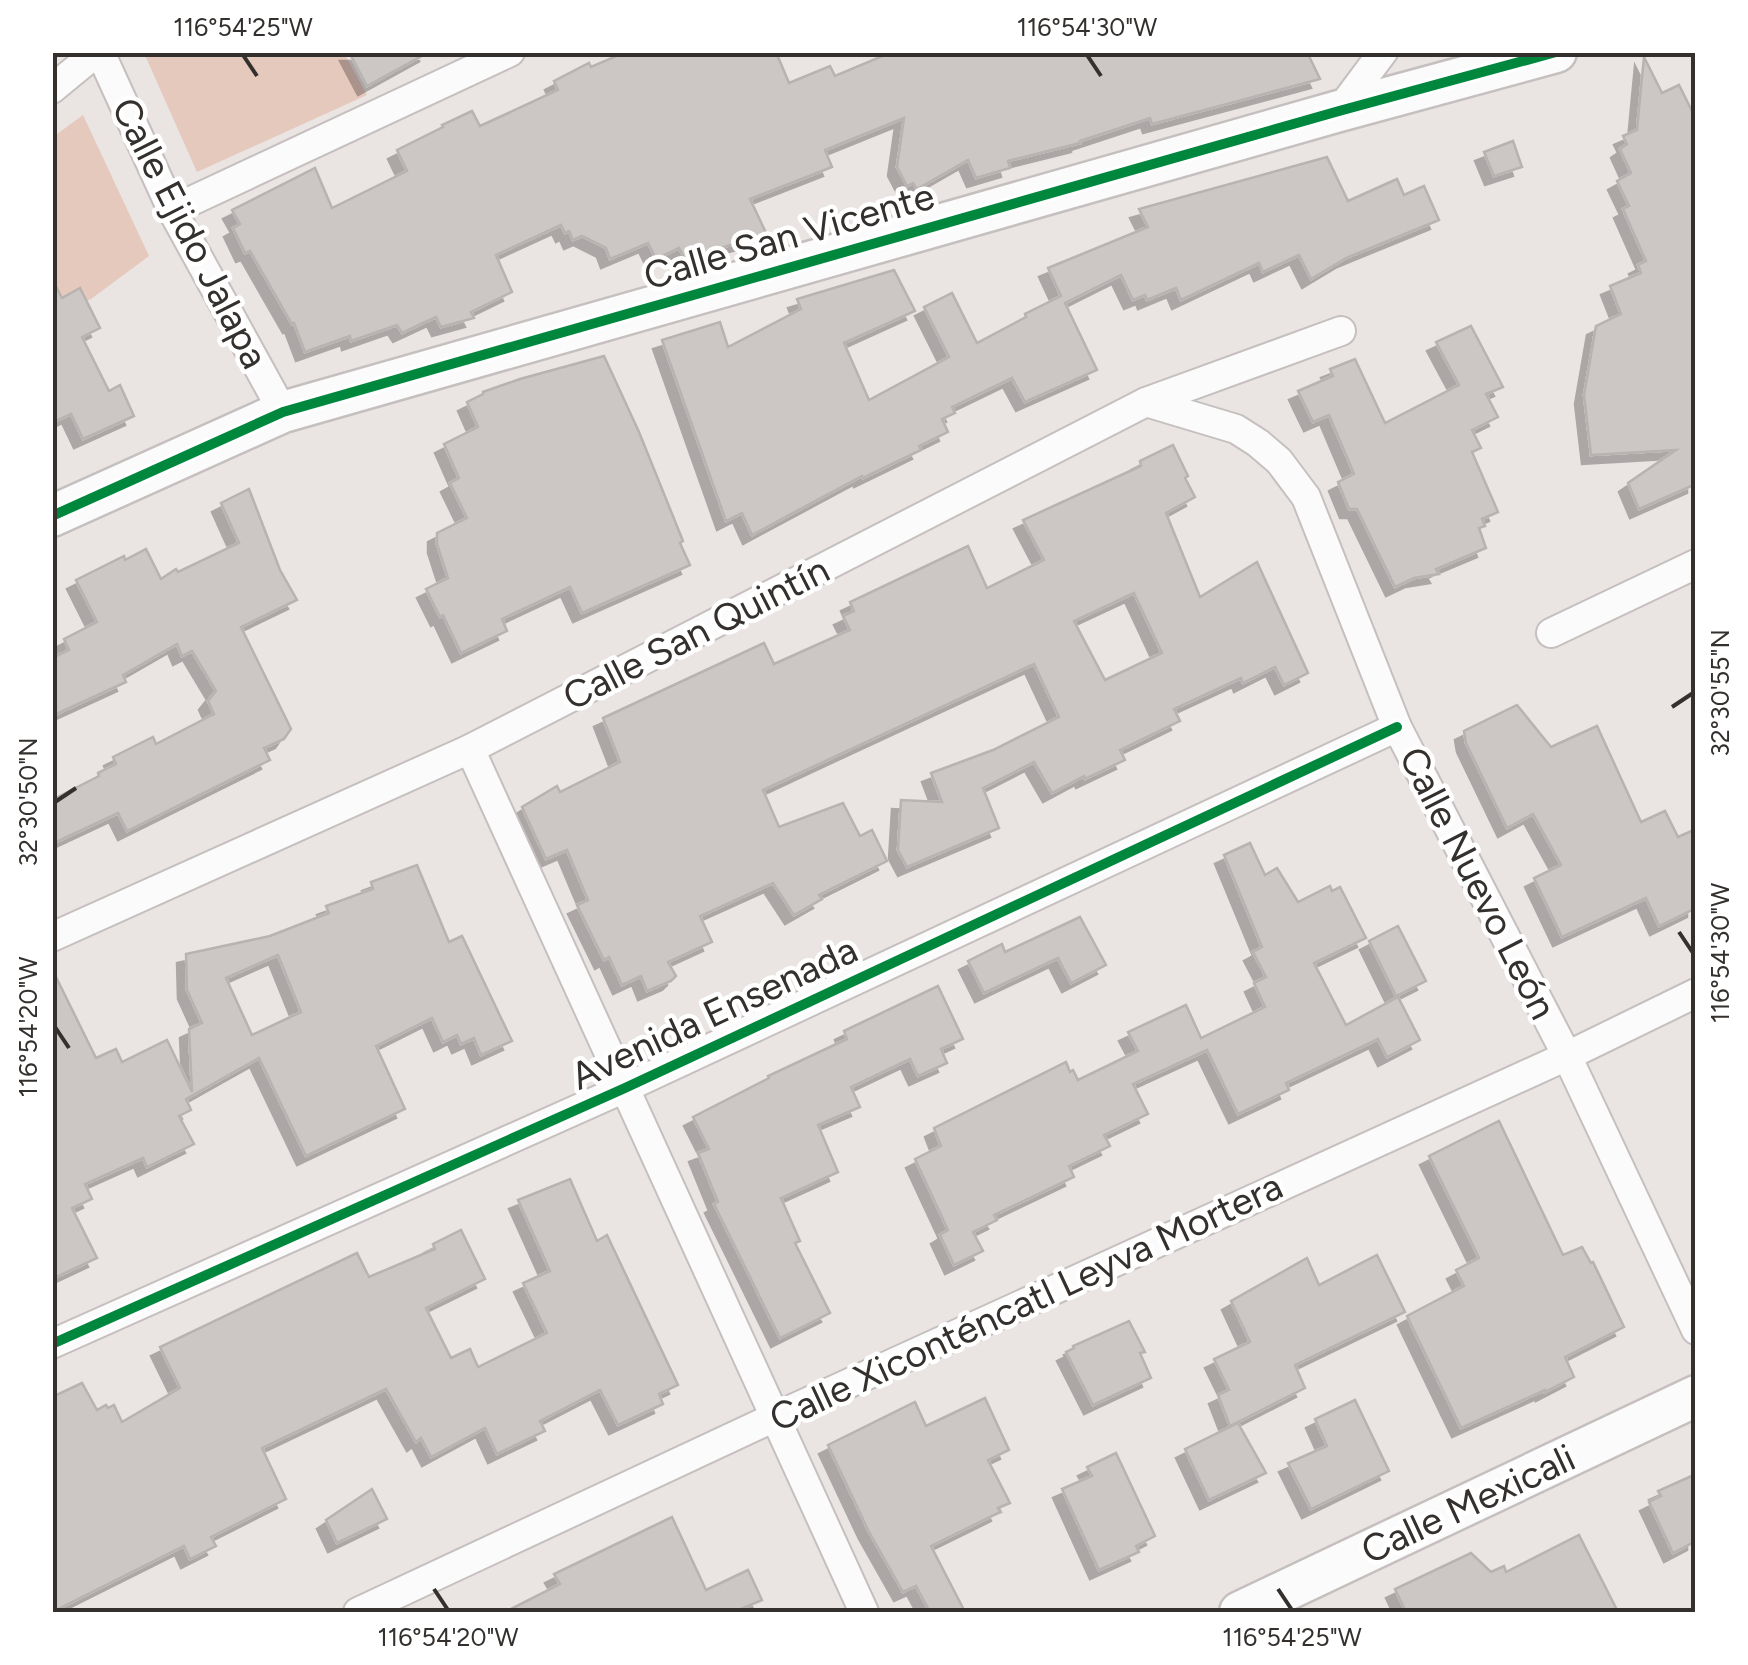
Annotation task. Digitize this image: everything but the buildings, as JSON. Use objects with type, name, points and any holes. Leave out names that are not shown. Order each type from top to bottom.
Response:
[{"type":"street","points":[[52,90],[98,52]]},
{"type":"street","name":"Calle Ejido Jalapa","points":[[98,52],[172,210],[283,412]]},
{"type":"street","points":[[172,210],[510,52]]},
{"type":"street","points":[[1339,111],[1383,52]]},
{"type":"street","name":"Calle San Vicente","points":[[52,516],[283,412],[1556,52]]},
{"type":"street","name":"Calle San Quintín","points":[[52,938],[470,749],[1146,402],[1341,331]]},
{"type":"street","name":"Calle Nuevo León","points":[[1146,402],[1236,429],[1279,461],[1306,497],[1398,726],[1566,1056],[1696,1330]]},
{"type":"street","points":[[1551,633],[1696,564]]},
{"type":"street","name":"Avenida Ensenada","points":[[52,1344],[625,1088],[1398,726]]},
{"type":"street","points":[[470,749],[864,1612]]},
{"type":"street","name":"Calle Xiconténcatl Leyva Mortera","points":[[358,1612],[1696,994]]},
{"type":"street","name":"Calle Mexicali","points":[[1240,1612],[1696,1396]]},
{"type":"shaded area","points":[[144,53],[344,53],[367,95],[197,172]]},
{"type":"shaded area","points":[[83,115],[149,256],[91,299],[53,318],[53,137]]},
{"type":"cycle path","points":[[52,516],[283,412],[1556,52]]},
{"type":"cycle path","points":[[52,1344],[625,1088],[1397,727]]}]
